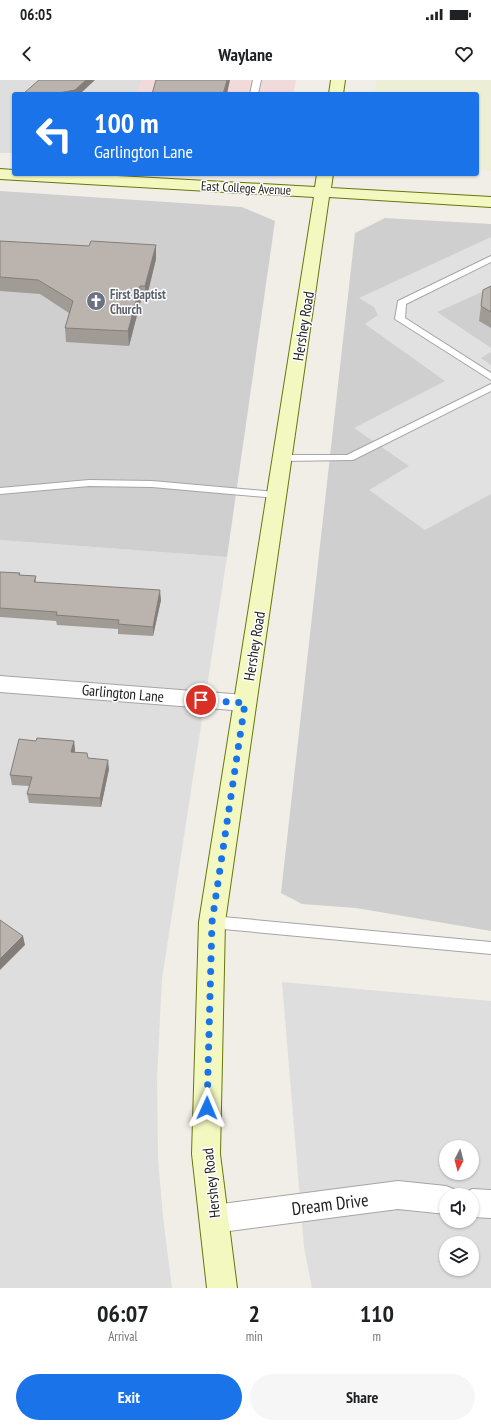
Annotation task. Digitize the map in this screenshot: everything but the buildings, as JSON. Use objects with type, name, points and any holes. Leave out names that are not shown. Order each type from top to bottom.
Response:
[{"type":"main road","points":[[336,92],[338,80]]},
{"type":"main road","name":"East College Avenue","points":[[0,174],[12,174]]},
{"type":"main road","name":"East College Avenue","points":[[72,176],[324,183],[491,202]]},
{"type":"main road","name":"Hershey Road","points":[[222,1288],[206,1154],[212,922],[276,494],[306,313],[324,183]]},
{"type":"street","name":"Garlington Lane","points":[[0,684],[245,703]]},
{"type":"street","name":"Dream Drive","points":[[214,1219],[398,1195],[439,1199]]},
{"type":"street","points":[[479,1203],[491,1204]]},
{"type":"lane","points":[[254,92],[257,80]]},
{"type":"lane","points":[[491,259],[401,303],[400,319],[491,377]]},
{"type":"lane","points":[[282,458],[349,458],[491,387]]},
{"type":"lane","points":[[0,491],[89,484],[144,484],[276,494]]},
{"type":"lane","points":[[212,922],[491,948]]},
{"type":"shaded area","points":[[0,80],[142,80],[138,92],[12,92],[12,153],[0,153]]},
{"type":"shaded area","points":[[142,80],[296,80],[293,92],[138,92]]},
{"type":"shaded area","points":[[0,191],[242,207],[275,221],[227,557],[0,540]]},
{"type":"shaded area","points":[[385,218],[491,224],[491,931],[356,908],[302,904],[281,893],[355,233]]},
{"type":"shaded area","points":[[491,237],[491,288],[437,312],[491,348],[491,352],[481,358],[491,365],[491,494],[425,530],[369,490],[409,466],[354,428],[445,381],[365,324],[378,315],[374,307],[359,298]]},
{"type":"shaded area","points":[[0,540],[227,557],[162,979],[157,1078],[158,1158],[163,1217],[172,1288],[0,1288]]},
{"type":"shaded area","points":[[282,982],[491,1001],[491,1288],[312,1288],[304,1247]]},
{"type":"green space","points":[[376,80],[491,80],[491,171],[479,170],[479,92],[375,92]]},
{"type":"place","name":"First Baptist Church","points":[[96,301]]},
{"type":"route","points":[[201,700],[245,703],[212,922],[207,1108]]}]
